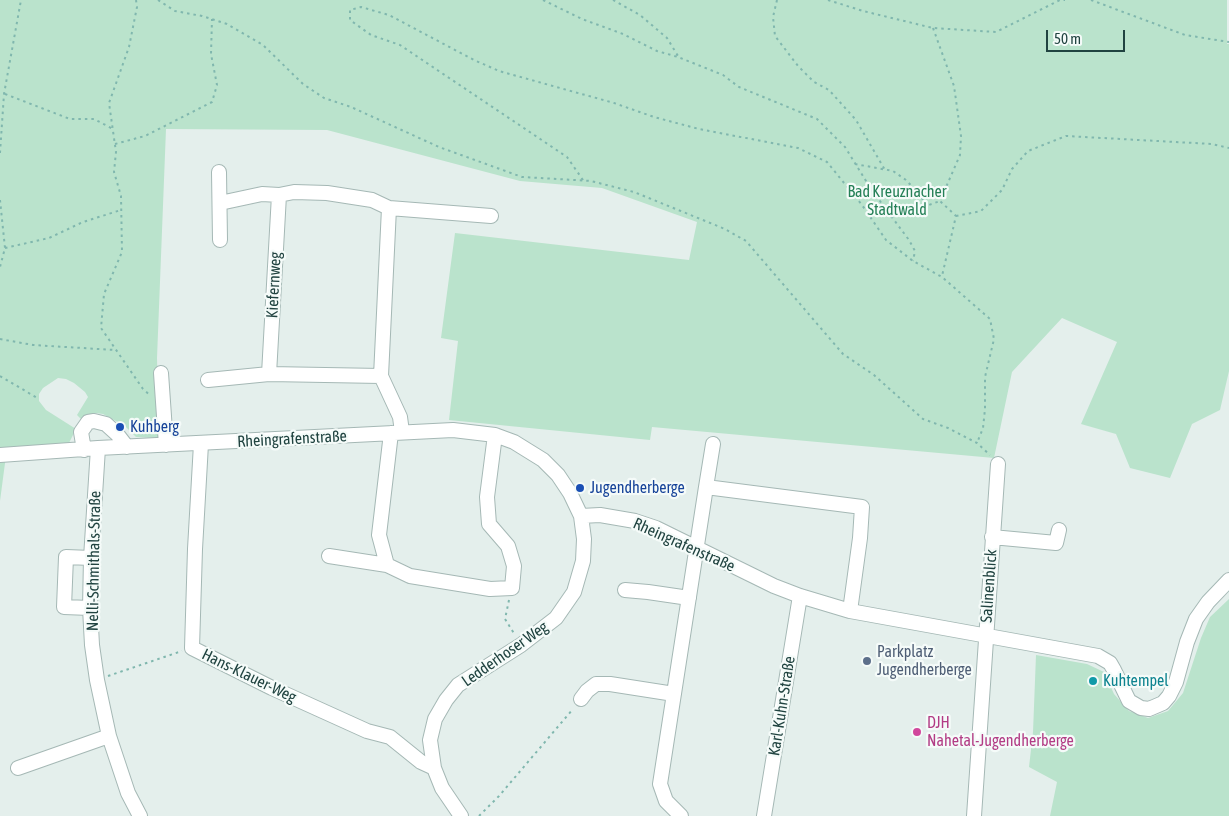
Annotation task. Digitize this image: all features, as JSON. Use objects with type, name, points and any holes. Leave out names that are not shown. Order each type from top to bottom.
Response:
[{"type":"street","points":[[219,172],[220,240]]},
{"type":"street","points":[[220,204],[262,194],[279,195],[294,192],[327,193],[372,200],[388,208],[491,216]]},
{"type":"street","name":"Kiefernweg","points":[[270,374],[279,195]]},
{"type":"street","points":[[387,565],[378,534],[400,417],[381,376],[388,208]]},
{"type":"street","points":[[161,373],[166,445]]},
{"type":"street","points":[[208,380],[270,374],[381,376]]},
{"type":"street","points":[[84,450],[82,432],[88,422],[94,421],[102,422],[112,429],[127,447]]},
{"type":"street","name":"Rheingrafenstraße","points":[[0,455],[397,432],[453,430],[494,435],[514,442],[543,460],[558,475],[570,493],[581,516],[600,515],[635,521],[656,528],[747,574],[800,596],[850,611],[1098,656],[1110,663],[1130,701],[1141,708],[1149,709],[1163,703],[1169,696],[1176,682],[1187,642],[1196,619],[1208,602],[1229,580]]},
{"type":"street","points":[[329,556],[387,565],[410,576],[490,589],[512,588],[514,566],[508,546],[489,524],[487,497],[494,435]]},
{"type":"street","name":"Hans-Klauer-Weg","points":[[201,444],[192,648],[306,704],[367,731],[390,737],[421,762],[434,768]]},
{"type":"street","points":[[681,816],[666,801],[660,784],[713,444]]},
{"type":"street","name":"Nelli-Schmithals-Straße","points":[[98,448],[90,608],[97,680],[109,736],[128,793],[140,816]]},
{"type":"street","name":"Salinenblick","points":[[974,816],[998,464]]},
{"type":"street","points":[[706,487],[862,507],[850,611]]},
{"type":"street","name":"Ledderhoser Weg","points":[[461,816],[442,788],[434,768],[430,740],[435,719],[446,700],[458,685],[521,645],[556,618],[574,592],[583,561],[584,538],[581,516]]},
{"type":"street","name":"Salinenblick","points":[[992,537],[1056,543],[1059,530]]},
{"type":"street","points":[[90,608],[64,607],[66,557],[91,558]]},
{"type":"street","points":[[625,590],[689,598]]},
{"type":"street","name":"Karl-Kuhn-Straße","points":[[764,816],[800,596]]},
{"type":"street","points":[[581,699],[596,684],[674,694]]},
{"type":"street","points":[[18,768],[109,736]]},
{"type":"path","points":[[0,153],[4,94],[21,0]]},
{"type":"path","points":[[136,0],[129,47],[109,103],[116,152],[114,172],[121,196],[122,252],[104,294],[100,328],[143,389],[163,405]]},
{"type":"path","points":[[158,0],[175,11],[227,24],[262,45],[303,84],[324,98],[351,107],[439,148],[522,177],[583,180],[634,192],[725,229],[746,241],[843,354],[874,375],[923,419],[948,428],[977,444],[998,464]]},
{"type":"path","points":[[544,0],[582,20],[623,34],[657,52],[678,57],[724,75],[739,87],[817,119],[845,147],[871,189],[909,240],[915,251],[913,261]]},
{"type":"path","points":[[613,0],[640,15],[667,38],[678,57]]},
{"type":"path","points":[[778,0],[773,17],[775,36],[798,66],[814,82],[829,90],[856,120],[885,170]]},
{"type":"path","points":[[828,0],[863,11],[933,28],[996,32],[1060,0],[1065,0]]},
{"type":"path","points":[[1091,0],[1185,35],[1229,42]]},
{"type":"path","points":[[583,180],[567,157],[400,45],[371,35],[350,20],[350,10],[361,7],[388,15],[499,71],[699,129],[798,148],[827,162],[862,205],[886,240],[913,261],[942,277],[990,319],[994,339],[985,377],[986,409],[984,428],[977,444]]},
{"type":"path","points":[[115,144],[146,136],[212,102],[217,85],[211,54],[212,19]]},
{"type":"path","points":[[855,164],[893,171],[906,180],[926,206],[940,201],[960,155],[961,136],[954,86],[933,28]]},
{"type":"path","points":[[4,94],[70,119],[94,119],[113,129]]},
{"type":"path","points":[[956,216],[981,211],[1002,190],[1012,169],[1028,151],[1066,136],[1212,144],[1229,148]]},
{"type":"path","points":[[0,200],[5,248],[0,267]]},
{"type":"path","points":[[940,201],[956,216]]},
{"type":"path","points":[[5,248],[49,238],[83,222],[121,210]]},
{"type":"path","points":[[942,277],[956,216]]},
{"type":"path","points":[[0,340],[33,345],[115,350]]},
{"type":"path","points":[[0,376],[39,399]]},
{"type":"path","points":[[512,588],[506,620],[521,645]]},
{"type":"path","points":[[97,680],[192,648]]},
{"type":"path","points":[[479,816],[500,796],[581,699]]},
{"type":"green space","name":"Bad Kreuznacher Stadtwald","points":[[0,0],[1227,0],[1227,44],[1229,44],[1229,371],[1220,410],[1192,424],[1170,478],[1130,468],[1116,434],[1081,424],[1117,342],[1062,318],[1012,372],[994,458],[652,427],[650,440],[449,420],[458,341],[441,338],[455,233],[689,260],[697,222],[602,188],[520,181],[327,130],[166,129],[157,358],[159,438],[136,437],[125,426],[103,414],[96,413],[82,420],[77,415],[88,397],[74,383],[58,378],[43,388],[39,394],[39,401],[46,410],[76,429],[68,445],[7,448],[0,501]]},
{"type":"green space","points":[[1229,599],[1229,816],[1050,816],[1057,782],[1029,767],[1033,732],[1036,655],[1087,664],[1104,672],[1114,694],[1129,711],[1148,718],[1168,711],[1183,693],[1210,617]]},
{"type":"place","name":"Kuhberg","points":[[120,427]]},
{"type":"place","name":"Jugendherberge","points":[[580,488]]},
{"type":"place","name":"Parkplatz Jugendherberge","points":[[867,661]]},
{"type":"place","name":"Kuhtempel","points":[[1093,681]]},
{"type":"place","name":"DJH Nahetal-Jugendherberge","points":[[917,732]]}]
